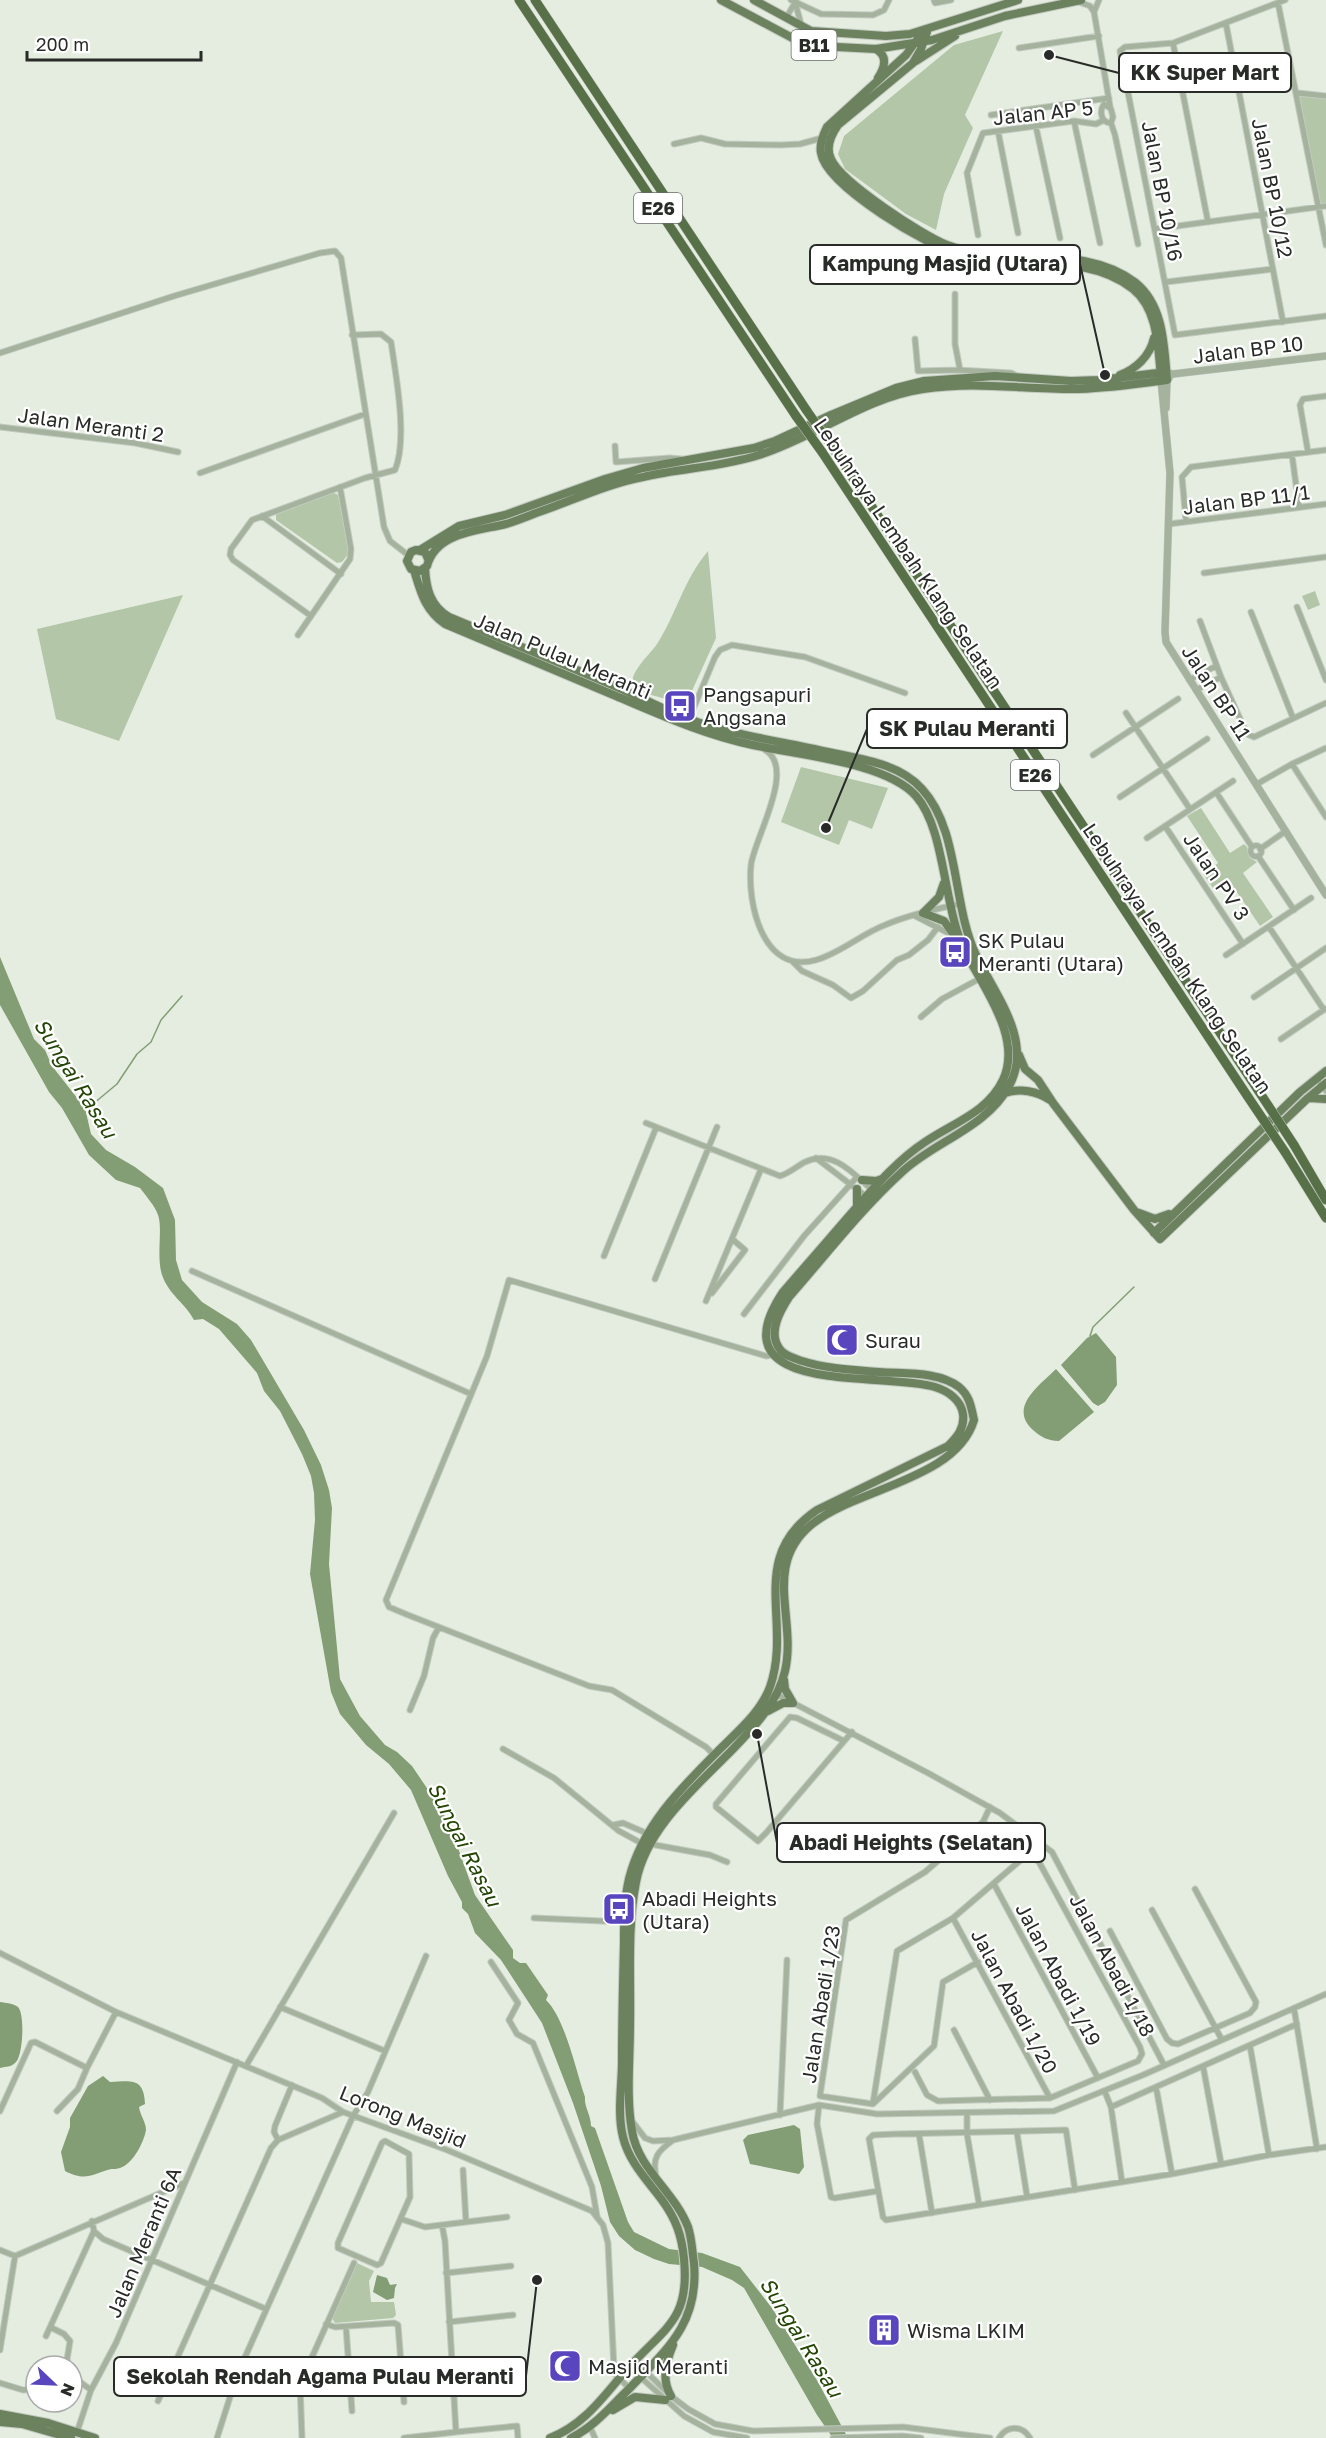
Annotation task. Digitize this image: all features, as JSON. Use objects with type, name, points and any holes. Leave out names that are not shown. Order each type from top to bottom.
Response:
[{"type":"highway","name":"Lebuhraya Lembah Klang Selatan","points":[[519,0],[822,452],[1285,1152],[1326,1218]]},
{"type":"highway","name":"Lebuhraya Lembah Klang Selatan","points":[[535,0],[1258,1090],[1326,1200]]},
{"type":"main road","name":"B11","points":[[722,0],[804,43],[847,49],[876,49],[920,42],[963,31],[1005,16],[1078,1]]},
{"type":"main road","name":"B11","points":[[754,0],[802,28],[812,31],[878,36],[899,35],[926,29],[1018,0]]},
{"type":"main road","points":[[770,25],[781,24],[786,18]]},
{"type":"main road","points":[[913,63],[926,29]]},
{"type":"main road","points":[[963,31],[913,63],[838,125],[831,135],[828,147],[831,159],[838,169],[876,202],[945,245],[1010,256],[1097,263],[1113,268],[1136,283],[1150,296],[1157,311],[1165,376]]},
{"type":"main road","points":[[920,42],[827,127],[822,138],[820,153],[825,165],[852,192],[942,250],[963,256],[1008,262],[1095,268],[1110,274],[1132,288],[1146,301],[1152,314],[1165,376]]},
{"type":"main road","points":[[871,88],[884,65],[883,54],[876,49]]},
{"type":"main road","points":[[1108,380],[1138,365],[1150,349],[1155,333]]},
{"type":"main road","points":[[1165,376],[1109,387],[1071,389],[995,384],[952,386],[904,393],[757,456],[643,477],[606,487],[508,523],[462,533],[437,547],[427,564],[414,570],[408,564],[408,555],[413,550],[420,550],[459,526],[505,515],[634,471],[748,449],[775,441],[896,388],[915,383],[949,378],[1071,381],[1165,376]]},
{"type":"main road","points":[[420,550],[426,554],[427,564]]},
{"type":"main road","name":"Jalan Pulau Meranti","points":[[427,564],[426,584],[432,602],[441,612],[689,719],[754,737],[860,759],[906,775],[927,795],[941,822],[955,905],[958,939],[1002,1023],[1008,1044],[1010,1058],[1001,1083],[979,1109],[925,1142],[884,1178],[872,1196],[789,1297],[774,1334],[779,1349],[795,1359],[827,1367],[928,1376],[946,1380],[967,1394],[974,1420],[963,1443],[948,1455],[917,1473],[823,1516],[796,1540],[784,1570],[787,1645],[785,1672],[763,1716],[646,1844],[628,1881],[624,1922],[621,2031],[623,2136],[633,2162],[669,2209],[687,2238]]},
{"type":"main road","name":"Jalan Pulau Meranti","points":[[414,570],[422,599],[429,611],[445,624],[697,730],[753,745],[859,767],[889,776],[902,783],[925,809],[932,826],[944,878],[972,946],[1006,1012],[1018,1052],[1015,1073],[1005,1093],[985,1114],[930,1149],[856,1209],[773,1306],[766,1330],[766,1339],[770,1351],[790,1367],[806,1372],[932,1386],[952,1395],[963,1411],[963,1421],[955,1439],[936,1453],[817,1510],[803,1520],[789,1535],[781,1551],[776,1570],[776,1658],[773,1692],[646,1833],[646,1844],[636,1881],[632,1925],[630,2118],[632,2134],[642,2160],[684,2217],[694,2294],[689,2312],[676,2339],[593,2424],[571,2438]]},
{"type":"main road","points":[[919,914],[939,897],[943,891],[944,878]]},
{"type":"main road","points":[[919,914],[944,921],[958,939]]},
{"type":"main road","points":[[1018,1052],[1025,1069],[1038,1080],[1134,1210],[1157,1236]]},
{"type":"main road","points":[[1157,1236],[1179,1208],[1326,1071]]},
{"type":"main road","points":[[1157,1236],[1308,1098],[1325,1087]]},
{"type":"main road","points":[[1005,1093],[1014,1090],[1028,1091],[1044,1096],[1053,1103]]},
{"type":"main road","points":[[1308,1098],[1326,1099]]},
{"type":"main road","points":[[856,1209],[857,1183],[884,1178]]},
{"type":"main road","points":[[1134,1210],[1155,1219],[1163,1218],[1179,1208]]},
{"type":"main road","points":[[763,1716],[774,1707],[793,1703],[785,1689],[785,1672]]},
{"type":"main road","name":"Jalan Pulau Meranti","points":[[550,2438],[574,2426],[591,2411],[667,2328],[680,2309],[691,2280]]},
{"type":"main road","points":[[593,2424],[635,2397],[668,2398],[665,2370],[676,2339]]},
{"type":"main road","points":[[0,2414],[23,2417],[74,2435]]},
{"type":"main road","points":[[0,2422],[95,2438]]},
{"type":"street","points":[[936,2],[951,0]]},
{"type":"street","points":[[1094,12],[1100,0]]},
{"type":"street","points":[[1208,222],[1173,43],[1285,0]]},
{"type":"street","points":[[786,18],[794,1]]},
{"type":"street","points":[[794,1],[822,14],[873,15],[884,10],[888,3]]},
{"type":"street","points":[[794,1],[802,28]]},
{"type":"street","points":[[1078,1],[1090,6],[1094,12],[1100,36],[1113,117],[1111,123],[1138,244]]},
{"type":"street","points":[[1278,3],[1298,93],[1326,245]]},
{"type":"street","name":"Jalan BP 10/12","points":[[1226,24],[1283,322]]},
{"type":"street","points":[[1019,48],[1100,36]]},
{"type":"street","name":"Jalan BP 10/16","points":[[1173,43],[1125,47],[1120,51],[1166,282],[1173,333],[1176,336],[1283,322]]},
{"type":"street","points":[[1298,93],[1326,96]]},
{"type":"street","points":[[991,115],[1109,98]]},
{"type":"street","points":[[1110,106],[1104,104],[1101,108],[1104,120],[1111,123]]},
{"type":"street","name":"Jalan AP 5","points":[[978,235],[967,173],[982,132],[1074,121],[1096,124],[1104,120]]},
{"type":"street","points":[[1074,121],[1100,243]]},
{"type":"street","points":[[1036,127],[1060,238]]},
{"type":"street","points":[[998,131],[1018,233]]},
{"type":"street","points":[[674,144],[700,138],[725,144],[781,145],[800,144],[822,138]]},
{"type":"street","points":[[1155,229],[1326,206]]},
{"type":"street","points":[[0,352],[174,296],[331,250],[339,252],[374,475],[387,535],[397,548],[408,555]]},
{"type":"street","points":[[1166,282],[1273,269]]},
{"type":"street","points":[[955,294],[956,344],[960,370]]},
{"type":"street","points":[[1283,322],[1326,316]]},
{"type":"street","points":[[311,616],[233,560],[230,555],[231,549],[252,520],[374,475],[395,470],[400,446],[398,396],[391,342],[381,334],[352,335]]},
{"type":"street","points":[[915,339],[918,371],[960,370],[1011,373],[1021,378]]},
{"type":"street","name":"Jalan BP 10","points":[[1165,376],[1326,356]]},
{"type":"street","name":"Jalan BP 11","points":[[1165,376],[1170,472],[1165,632],[1171,653],[1326,895]]},
{"type":"street","points":[[1308,452],[1300,405],[1303,399],[1326,396]]},
{"type":"street","points":[[200,473],[365,414]]},
{"type":"street","name":"Jalan Meranti 2","points":[[0,427],[135,443],[178,452]]},
{"type":"street","points":[[615,446],[616,462],[670,458],[685,460]]},
{"type":"street","points":[[1186,521],[1182,477],[1191,467],[1326,450]]},
{"type":"street","points":[[1292,455],[1299,507]]},
{"type":"street","points":[[298,635],[350,559],[351,549],[340,487]]},
{"type":"street","name":"Jalan BP 11/1","points":[[1169,524],[1326,504]]},
{"type":"street","points":[[262,516],[341,574]]},
{"type":"street","points":[[1204,573],[1326,557]]},
{"type":"street","points":[[1297,607],[1326,680]]},
{"type":"street","points":[[1251,612],[1293,718]]},
{"type":"street","points":[[1200,621],[1216,666],[1246,734],[1254,737],[1326,703]]},
{"type":"street","points":[[689,719],[715,657],[720,650],[732,645],[806,657],[904,693]]},
{"type":"street","points":[[1189,680],[1216,666]]},
{"type":"street","points":[[1196,690],[1221,677]]},
{"type":"street","points":[[1094,755],[1178,699]]},
{"type":"street","points":[[1126,713],[1190,809]]},
{"type":"street","points":[[1120,797],[1207,739]]},
{"type":"street","points":[[753,745],[772,755],[776,769],[774,794],[751,865],[754,906],[762,935],[777,954],[792,961],[802,971],[832,985],[851,998],[863,991],[897,960],[909,955],[928,940],[938,927]]},
{"type":"street","points":[[1257,784],[1326,748]]},
{"type":"street","points":[[1292,764],[1324,810],[1326,818]]},
{"type":"street","points":[[1147,838],[1233,781]]},
{"type":"street","points":[[1216,792],[1252,847],[1251,855],[1258,856],[1294,910]]},
{"type":"street","name":"Jalan PV 3","points":[[1165,826],[1243,944]]},
{"type":"street","points":[[1258,856],[1260,849],[1286,831]]},
{"type":"street","points":[[1252,847],[1257,846],[1260,849]]},
{"type":"street","points":[[1226,955],[1311,898]]},
{"type":"street","points":[[792,961],[812,961],[825,957],[884,925],[955,905]]},
{"type":"street","points":[[919,914],[958,939]]},
{"type":"street","points":[[1269,927],[1325,1009],[1281,1039]]},
{"type":"street","points":[[1254,997],[1326,948]]},
{"type":"street","points":[[921,1017],[942,999],[979,979]]},
{"type":"street","points":[[1316,1078],[1325,1087]]},
{"type":"street","points":[[646,1123],[780,1176],[816,1158],[835,1160],[872,1196]]},
{"type":"street","points":[[655,1279],[717,1127]]},
{"type":"street","points":[[603,1256],[656,1128]]},
{"type":"street","points":[[816,1158],[857,1183],[872,1196]]},
{"type":"street","points":[[732,1239],[745,1250],[706,1301],[761,1169]]},
{"type":"street","points":[[744,1314],[804,1236],[857,1183]]},
{"type":"street","points":[[192,1271],[471,1394]]},
{"type":"street","points":[[714,1755],[706,1746],[612,1690],[585,1685],[389,1608],[386,1600],[493,1340],[509,1280],[766,1356],[774,1355]]},
{"type":"street","points":[[410,1710],[424,1676],[433,1638],[439,1627]]},
{"type":"street","points":[[773,1692],[990,1807],[1052,1852],[1164,2065]]},
{"type":"street","points":[[844,1741],[797,1718],[790,1717],[715,1805],[758,1841],[852,1732]]},
{"type":"street","points":[[503,1749],[554,1778],[619,1832],[646,1844],[710,1854],[727,1862]]},
{"type":"street","name":"Jalan Abadi 1/23","points":[[873,2104],[820,2096],[846,1920],[925,1872],[983,1822],[990,1807]]},
{"type":"street","points":[[246,2066],[394,1813]]},
{"type":"street","points":[[612,1825],[623,1822],[646,1833]]},
{"type":"street","name":"Jalan Abadi 1/18","points":[[983,1822],[1029,1852],[1039,1862],[1142,2050],[1138,2061],[1050,2098]]},
{"type":"street","points":[[873,2104],[897,1951],[953,1918],[1029,1852]]},
{"type":"street","name":"Jalan Abadi 1/19","points":[[994,1884],[1098,2078]]},
{"type":"street","points":[[1110,1931],[1167,2039],[1172,2043],[1178,2044],[1250,2013],[1256,2007],[1256,2002],[1195,1889]]},
{"type":"street","points":[[1152,1910],[1222,2040]]},
{"type":"street","points":[[534,1918],[624,1922]]},
{"type":"street","name":"Jalan Abadi 1/20","points":[[953,1918],[1050,2098]]},
{"type":"street","name":"Lorong Masjid","points":[[0,1953],[116,2012],[322,2098],[343,2112],[447,2150],[586,2207],[597,2216]]},
{"type":"street","points":[[217,2438],[237,2375],[353,2116],[368,2092],[426,1956]]},
{"type":"street","points":[[780,2115],[787,1960]]},
{"type":"street","points":[[491,1962],[519,2004],[509,2020],[517,2034],[533,2043],[589,2179],[597,2216],[608,2243],[612,2359],[615,2374],[629,2388]]},
{"type":"street","points":[[873,2104],[934,2046],[943,1982],[978,1962]]},
{"type":"street","points":[[630,2118],[645,2138],[653,2141],[673,2140],[819,2105],[876,2114],[1054,2111],[1105,2092],[1326,1994]]},
{"type":"street","points":[[280,2007],[385,2051]]},
{"type":"street","points":[[1294,2008],[1317,2149]]},
{"type":"street","points":[[57,2111],[78,2090],[116,2012]]},
{"type":"street","points":[[1111,2107],[1297,2024]]},
{"type":"street","points":[[954,2030],[990,2100]]},
{"type":"street","points":[[0,2111],[31,2043],[34,2042],[87,2068]]},
{"type":"street","points":[[1250,2046],[1269,2155]]},
{"type":"street","name":"Jalan Meranti 6A","points":[[74,2435],[91,2390],[116,2343],[237,2062]]},
{"type":"street","points":[[1203,2066],[1221,2163]]},
{"type":"street","points":[[915,2072],[931,2099],[1050,2098]]},
{"type":"street","points":[[158,2401],[271,2148],[276,2136],[274,2126],[292,2085]]},
{"type":"street","points":[[1156,2087],[1172,2174]]},
{"type":"street","points":[[1105,2092],[1111,2107],[1122,2182]]},
{"type":"street","points":[[819,2105],[817,2117],[829,2194],[835,2199],[878,2191]]},
{"type":"street","points":[[276,2136],[343,2112]]},
{"type":"street","points":[[967,2113],[967,2134],[979,2204]]},
{"type":"street","points":[[1075,2190],[1066,2130],[873,2135],[869,2139],[882,2217],[886,2220],[1027,2196],[1075,2190],[1172,2174],[1269,2155],[1326,2147]]},
{"type":"street","points":[[1017,2133],[1027,2196]]},
{"type":"street","points":[[919,2134],[932,2213]]},
{"type":"street","points":[[659,2183],[654,2166],[655,2157],[661,2148],[673,2140]]},
{"type":"street","points":[[386,2142],[409,2154],[410,2197],[401,2219],[381,2263],[377,2265],[338,2248],[338,2243],[382,2143],[386,2142]]},
{"type":"street","points":[[463,2170],[466,2222]]},
{"type":"street","points":[[0,2250],[15,2256],[184,2183]]},
{"type":"street","points":[[401,2219],[425,2227],[507,2217]]},
{"type":"street","points":[[46,2336],[94,2231],[92,2221]]},
{"type":"street","points":[[442,2225],[456,2432]]},
{"type":"street","points":[[94,2231],[103,2239],[266,2309]]},
{"type":"street","points":[[0,2350],[15,2256]]},
{"type":"street","points":[[302,2438],[300,2384],[354,2263]]},
{"type":"street","points":[[447,2273],[511,2266]]},
{"type":"street","points":[[449,2322],[513,2315]]},
{"type":"street","points":[[326,2324],[346,2327],[394,2323],[398,2325],[404,2402]]},
{"type":"street","points":[[50,2327],[70,2340],[68,2354]]},
{"type":"street","points":[[346,2327],[352,2411]]},
{"type":"street","points":[[632,2364],[684,2416],[713,2432],[747,2438]]},
{"type":"street","points":[[453,2373],[518,2365]]},
{"type":"street","points":[[0,2383],[24,2390]]},
{"type":"street","points":[[84,2385],[91,2390]]},
{"type":"street","points":[[668,2398],[715,2424],[753,2431],[903,2427],[990,2438]]},
{"type":"street","points":[[593,2424],[595,2438]]},
{"type":"street","points":[[404,2438],[517,2426],[518,2438]]},
{"type":"street","points":[[999,2438],[1007,2429],[1016,2428],[1026,2431],[1030,2438]]},
{"type":"street","points":[[833,2438],[902,2436],[921,2438]]},
{"type":"shaded area","points":[[1003,31],[965,115],[973,128],[944,194],[936,230],[906,214],[845,169],[838,154],[844,136],[954,45]]},
{"type":"shaded area","points":[[1298,93],[1326,96],[1326,206],[1319,207]]},
{"type":"shaded area","points":[[332,492],[338,495],[349,553],[342,562],[337,563],[276,520],[276,514]]},
{"type":"shaded area","points":[[708,551],[716,638],[691,693],[674,701],[640,690],[633,682],[635,673],[657,644],[692,574]]},
{"type":"shaded area","points":[[1315,591],[1320,605],[1308,610],[1302,596]]},
{"type":"shaded area","points":[[183,595],[119,741],[56,719],[37,629]]},
{"type":"shaded area","points":[[801,767],[888,788],[872,829],[849,820],[839,845],[781,822]]},
{"type":"shaded area","points":[[1201,808],[1230,853],[1244,844],[1250,858],[1257,862],[1243,873],[1273,917],[1260,926],[1230,882],[1215,891],[1203,874],[1218,863],[1187,816]]},
{"type":"shaded area","points":[[0,957],[34,1039],[45,1050],[52,1066],[85,1108],[91,1134],[106,1150],[135,1167],[163,1188],[175,1220],[176,1260],[182,1280],[202,1302],[237,1324],[251,1340],[304,1430],[321,1465],[332,1508],[329,1564],[340,1679],[360,1716],[385,1745],[397,1752],[412,1766],[439,1806],[450,1826],[475,1895],[513,1950],[513,1958],[520,1963],[526,1963],[548,1995],[546,2000],[559,2019],[569,2045],[585,2097],[591,2126],[595,2128],[628,2222],[634,2232],[669,2249],[702,2253],[740,2267],[772,2308],[818,2382],[848,2438],[833,2438],[817,2415],[744,2288],[702,2267],[669,2264],[635,2250],[619,2236],[610,2222],[601,2186],[573,2103],[542,2023],[501,1960],[475,1933],[411,1790],[389,1764],[366,1745],[340,1714],[331,1692],[310,1574],[315,1520],[314,1493],[311,1476],[302,1454],[280,1411],[264,1391],[257,1373],[219,1329],[203,1319],[194,1320],[165,1282],[160,1268],[160,1227],[153,1205],[140,1188],[116,1180],[89,1155],[62,1108],[49,1092],[0,1005]]},
{"type":"shaded area","points":[[1096,1333],[1116,1357],[1117,1385],[1105,1402],[1098,1406],[1061,1365],[1087,1338]]},
{"type":"shaded area","points":[[1056,1369],[1094,1412],[1059,1441],[1042,1437],[1033,1430],[1026,1421],[1024,1413],[1029,1397]]},
{"type":"shaded area","points":[[0,2002],[18,2007],[22,2018],[22,2043],[16,2062],[0,2068]]},
{"type":"shaded area","points":[[103,2076],[110,2082],[135,2082],[142,2089],[145,2104],[139,2107],[146,2127],[145,2135],[137,2152],[125,2166],[89,2176],[78,2176],[65,2171],[61,2152],[70,2127],[70,2118],[88,2086]]},
{"type":"shaded area","points":[[794,2125],[800,2129],[804,2167],[799,2174],[750,2164],[743,2140],[748,2135]]},
{"type":"shaded area","points":[[357,2263],[374,2271],[369,2281],[371,2302],[394,2302],[396,2315],[393,2318],[335,2323],[332,2318]]},
{"type":"shaded area","points":[[377,2275],[387,2278],[390,2285],[397,2284],[394,2298],[387,2300],[373,2292]]},
{"type":"waterway","name":"Sungai Rasau","points":[[84,1108],[93,1104],[117,1084],[137,1054],[151,1042],[161,1020],[182,996]]},
{"type":"waterway","points":[[1090,1336],[1093,1327],[1134,1287]]},
{"type":"place","name":"KK Super Mart","points":[[1049,55]]},
{"type":"place","name":"Kampung Masjid (Utara)","points":[[1105,375]]},
{"type":"place","name":"Pangsapuri Angsana","points":[[680,706]]},
{"type":"place","name":"SK Pulau Meranti","points":[[826,828]]},
{"type":"place","name":"SK Pulau Meranti (Utara)","points":[[955,952]]},
{"type":"place","name":"Surau","points":[[842,1340]]},
{"type":"place","name":"Abadi Heights (Selatan)","points":[[757,1734]]},
{"type":"place","name":"Abadi Heights (Utara)","points":[[619,1909]]},
{"type":"place","name":"Sekolah Rendah Agama Pulau Meranti","points":[[537,2280]]},
{"type":"place","name":"Wisma LKIM","points":[[884,2330]]},
{"type":"place","name":"Masjid Meranti","points":[[565,2366]]}]
